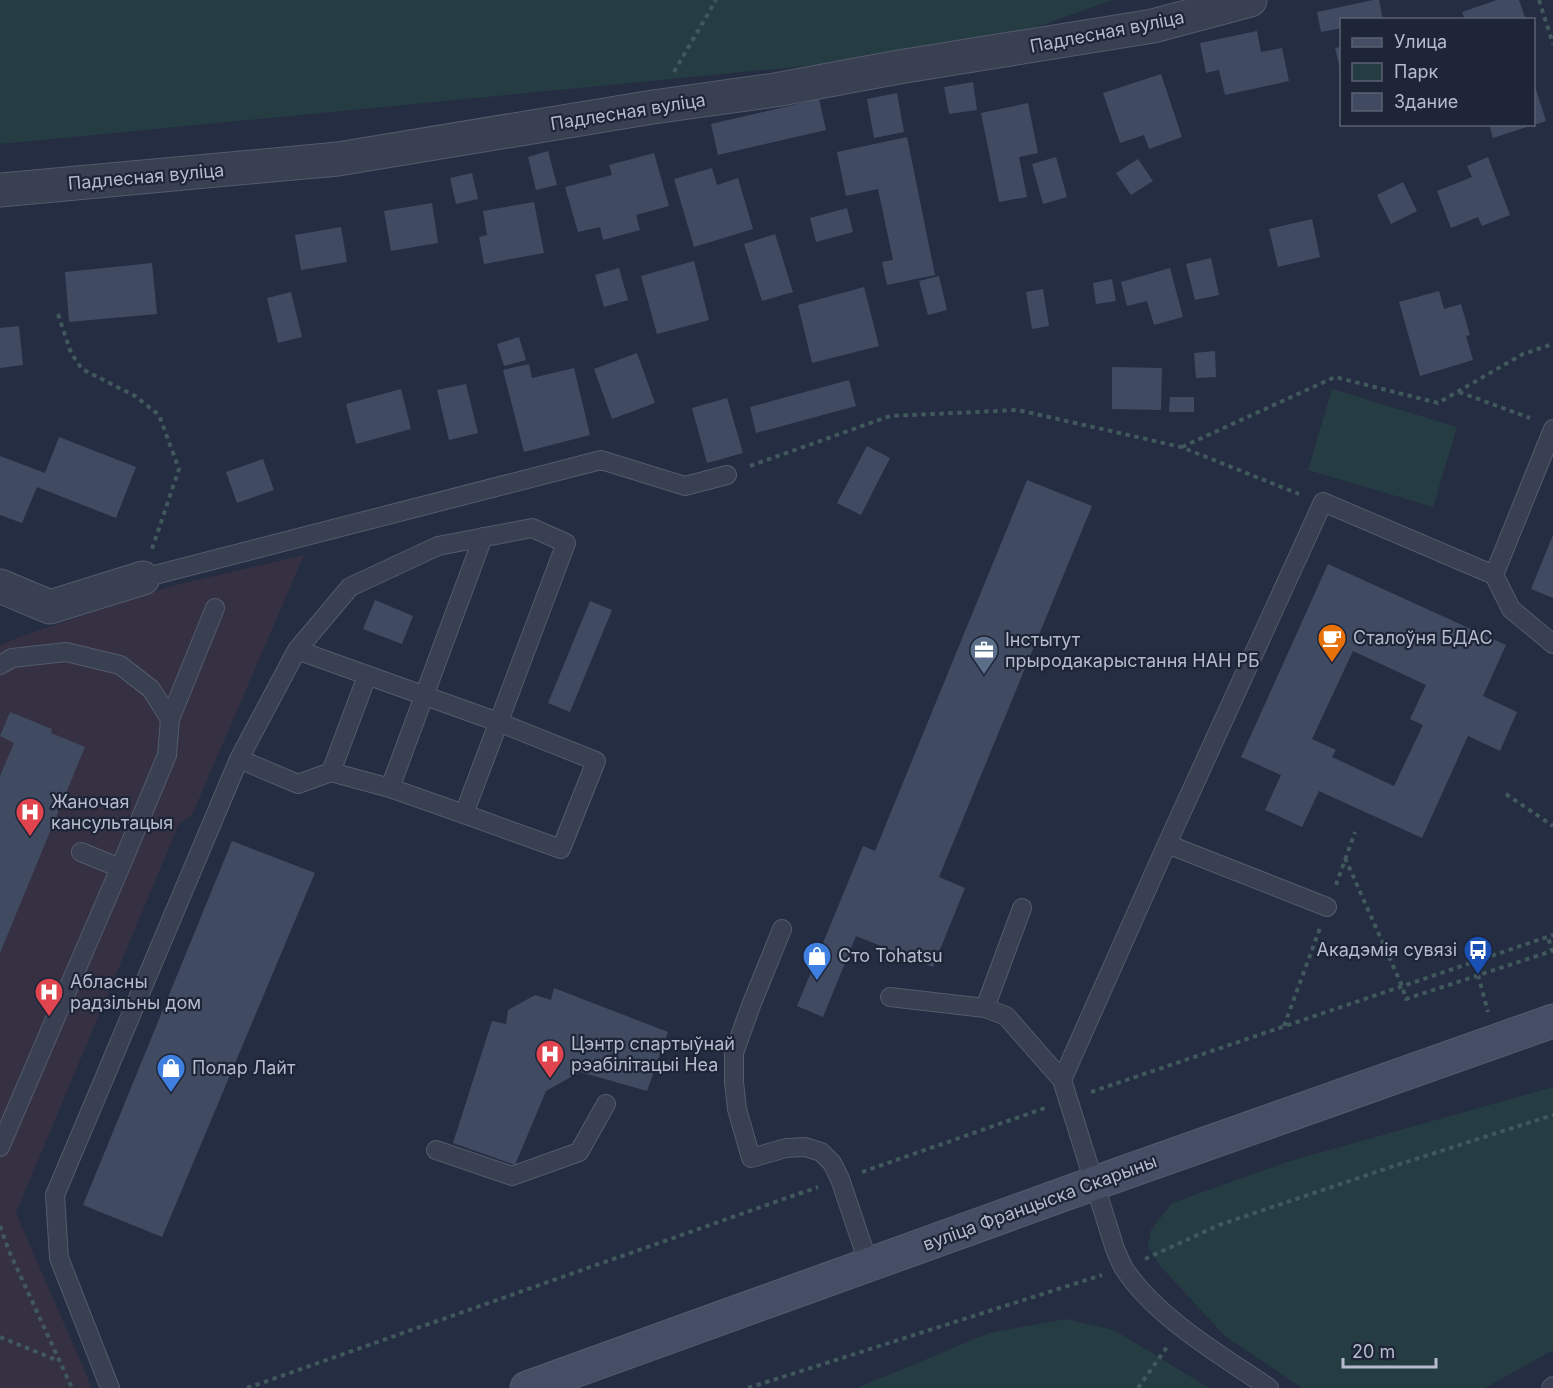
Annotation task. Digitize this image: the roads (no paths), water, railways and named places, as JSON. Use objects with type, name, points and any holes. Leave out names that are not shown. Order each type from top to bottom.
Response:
[{"type":"main road","name":"вуліца Францыска Скарыны","points":[[527,1388],[1553,1021]]},
{"type":"street","name":"Падлесная вуліца","points":[[0,190],[338,159],[653,107],[775,90],[1153,26],[1250,0]]},
{"type":"street","points":[[0,586],[50,607],[143,578]]},
{"type":"lane","points":[[1494,575],[1553,429]]},
{"type":"lane","points":[[143,578],[601,460],[685,486],[727,475]]},
{"type":"lane","points":[[1062,1080],[1323,502],[1494,575],[1511,609],[1553,644]]},
{"type":"lane","points":[[110,1388],[59,1258],[55,1195],[239,759],[297,650],[350,587],[438,546],[532,528],[566,543],[464,814]]},
{"type":"lane","points":[[390,788],[483,537]]},
{"type":"lane","points":[[0,1147],[5,1124],[120,868],[167,755],[170,719],[215,608]]},
{"type":"lane","points":[[239,759],[298,784],[331,772],[390,788],[561,849],[596,761],[498,722],[297,650]]},
{"type":"lane","points":[[0,665],[12,658],[66,652],[120,665],[151,689],[170,719]]},
{"type":"lane","points":[[331,772],[366,675]]},
{"type":"lane","points":[[1167,844],[1328,907]]},
{"type":"lane","points":[[81,852],[120,868]]},
{"type":"lane","points":[[985,1008],[1022,908]]},
{"type":"lane","points":[[782,929],[734,1053],[737,1109],[751,1158],[786,1148],[806,1147],[821,1152],[832,1163],[840,1179],[869,1265]]},
{"type":"lane","points":[[890,997],[985,1008],[1006,1016],[1062,1080],[1124,1268],[1144,1295],[1181,1327],[1269,1388]]},
{"type":"lane","points":[[436,1150],[512,1176],[579,1152],[606,1104]]},
{"type":"place","name":"Сталоўня БДАС","points":[[1332,664]]},
{"type":"place","name":"Інстытут прыродакарыстання НАН РБ","points":[[984,676]]},
{"type":"place","name":"Жаночая кансультацыя","points":[[30,838]]},
{"type":"place","name":"Акадэмія сувязі","points":[[1478,976]]},
{"type":"place","name":"Сто Tohatsu","points":[[817,982]]},
{"type":"place","name":"Абласны радзільны дом","points":[[49,1018]]},
{"type":"place","name":"Цэнтр спартыўнай рэабілітацыі Неа","points":[[550,1080]]},
{"type":"place","name":"Полар Лайт","points":[[171,1094]]}]
